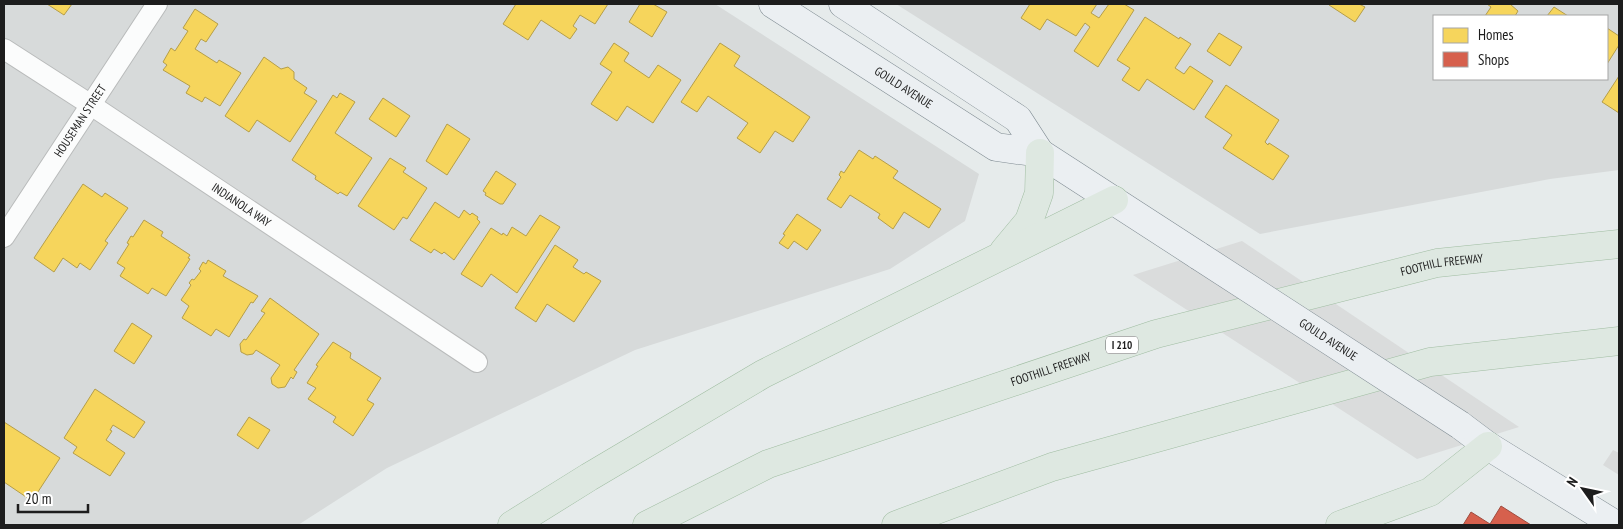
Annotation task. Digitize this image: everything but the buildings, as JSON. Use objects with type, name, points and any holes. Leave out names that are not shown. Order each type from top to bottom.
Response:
[{"type":"highway","points":[[997,259],[1028,221],[1039,193],[1040,153]]},
{"type":"highway","points":[[512,525],[763,374],[1114,200]]},
{"type":"highway","name":"FOOTHILL FREEWAY","points":[[647,525],[768,464],[1156,334],[1437,264],[1619,244]]},
{"type":"highway","points":[[896,525],[1052,467],[1430,362],[1619,341]]},
{"type":"highway","points":[[1340,525],[1430,492],[1488,446]]},
{"type":"street","name":"HOUSEMAN STREET","points":[[4,237],[156,4]]},
{"type":"street","name":"GOULD AVENUE","points":[[773,4],[996,147],[1040,153],[1460,425],[1488,446],[1616,525]]},
{"type":"street","name":"GOULD AVENUE","points":[[843,4],[1018,119],[1040,153]]},
{"type":"street","name":"INDIANOLA WAY","points":[[4,49],[477,362]]},
{"type":"shaded area","points":[[4,4],[715,4],[979,174],[965,221],[890,269],[635,350],[387,468],[298,525],[4,525]]},
{"type":"shaded area","points":[[896,4],[1619,4],[1619,170],[1550,179],[1260,234]]},
{"type":"shaded area","points":[[1613,450],[1619,453],[1619,475],[1603,465]]},
{"type":"pier","points":[[1242,241],[1519,427],[1417,459],[1133,275]]}]
